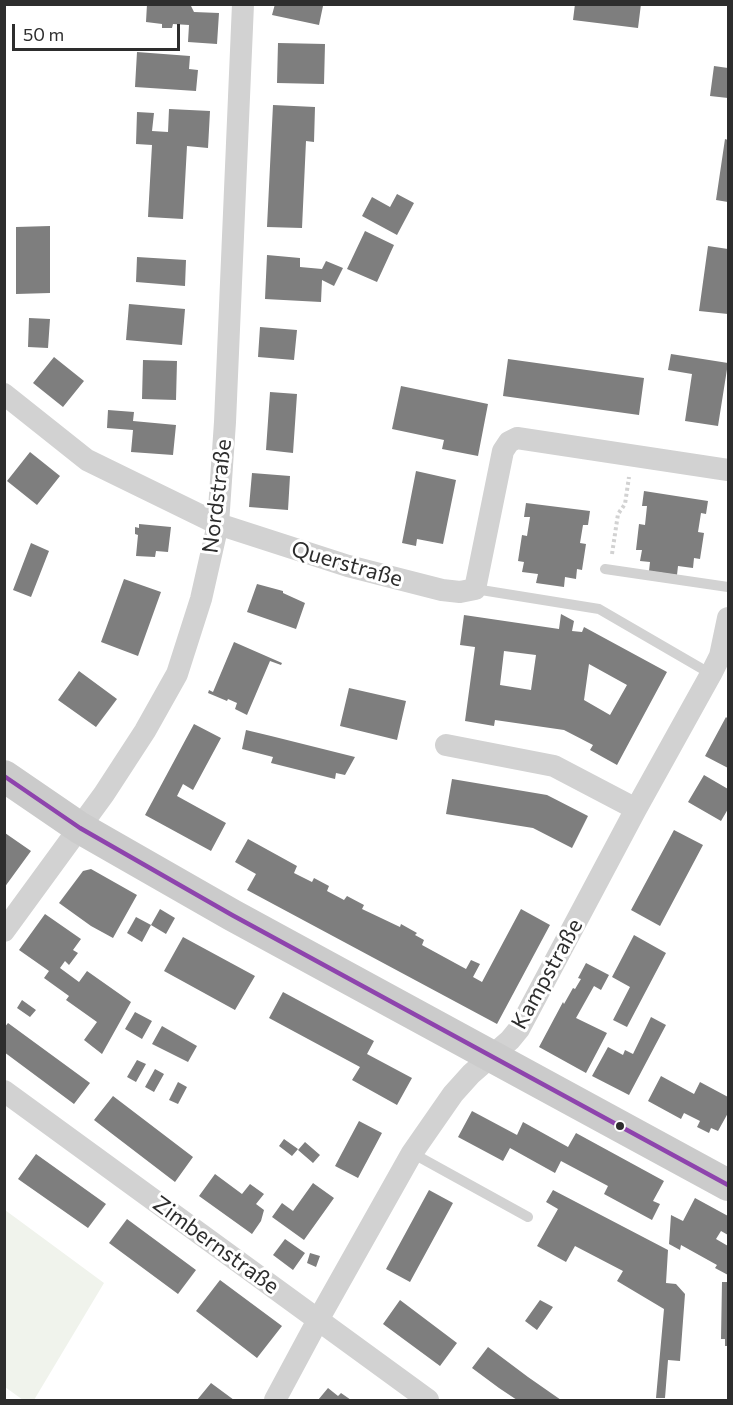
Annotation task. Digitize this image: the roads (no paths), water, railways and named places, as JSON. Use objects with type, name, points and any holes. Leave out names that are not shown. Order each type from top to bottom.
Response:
[{"type":"main road","points":[[4,776],[80,828],[232,915],[729,1185]]},
{"type":"street","name":"Nordstraße","points":[[4,931],[80,828],[145,730],[177,674],[201,599],[218,524],[230,331],[243,4]]},
{"type":"street","name":"Querstraße","points":[[4,394],[87,460],[218,524],[348,566],[442,590],[460,592],[475,589]]},
{"type":"street","points":[[475,589],[503,451],[508,442],[517,438],[729,470]]},
{"type":"street","name":"Kampstraße","points":[[275,1401],[412,1153],[453,1094],[519,1029],[711,674],[720,656],[728,629]]},
{"type":"street","points":[[447,745],[554,766],[636,809]]},
{"type":"street","name":"Zimbernstraße","points":[[4,1091],[428,1401]]},
{"type":"lane","points":[[608,569],[729,587]]},
{"type":"lane","name":"Querstraße","points":[[475,589],[599,609],[711,674]]},
{"type":"lane","points":[[412,1153],[528,1217]]}]
